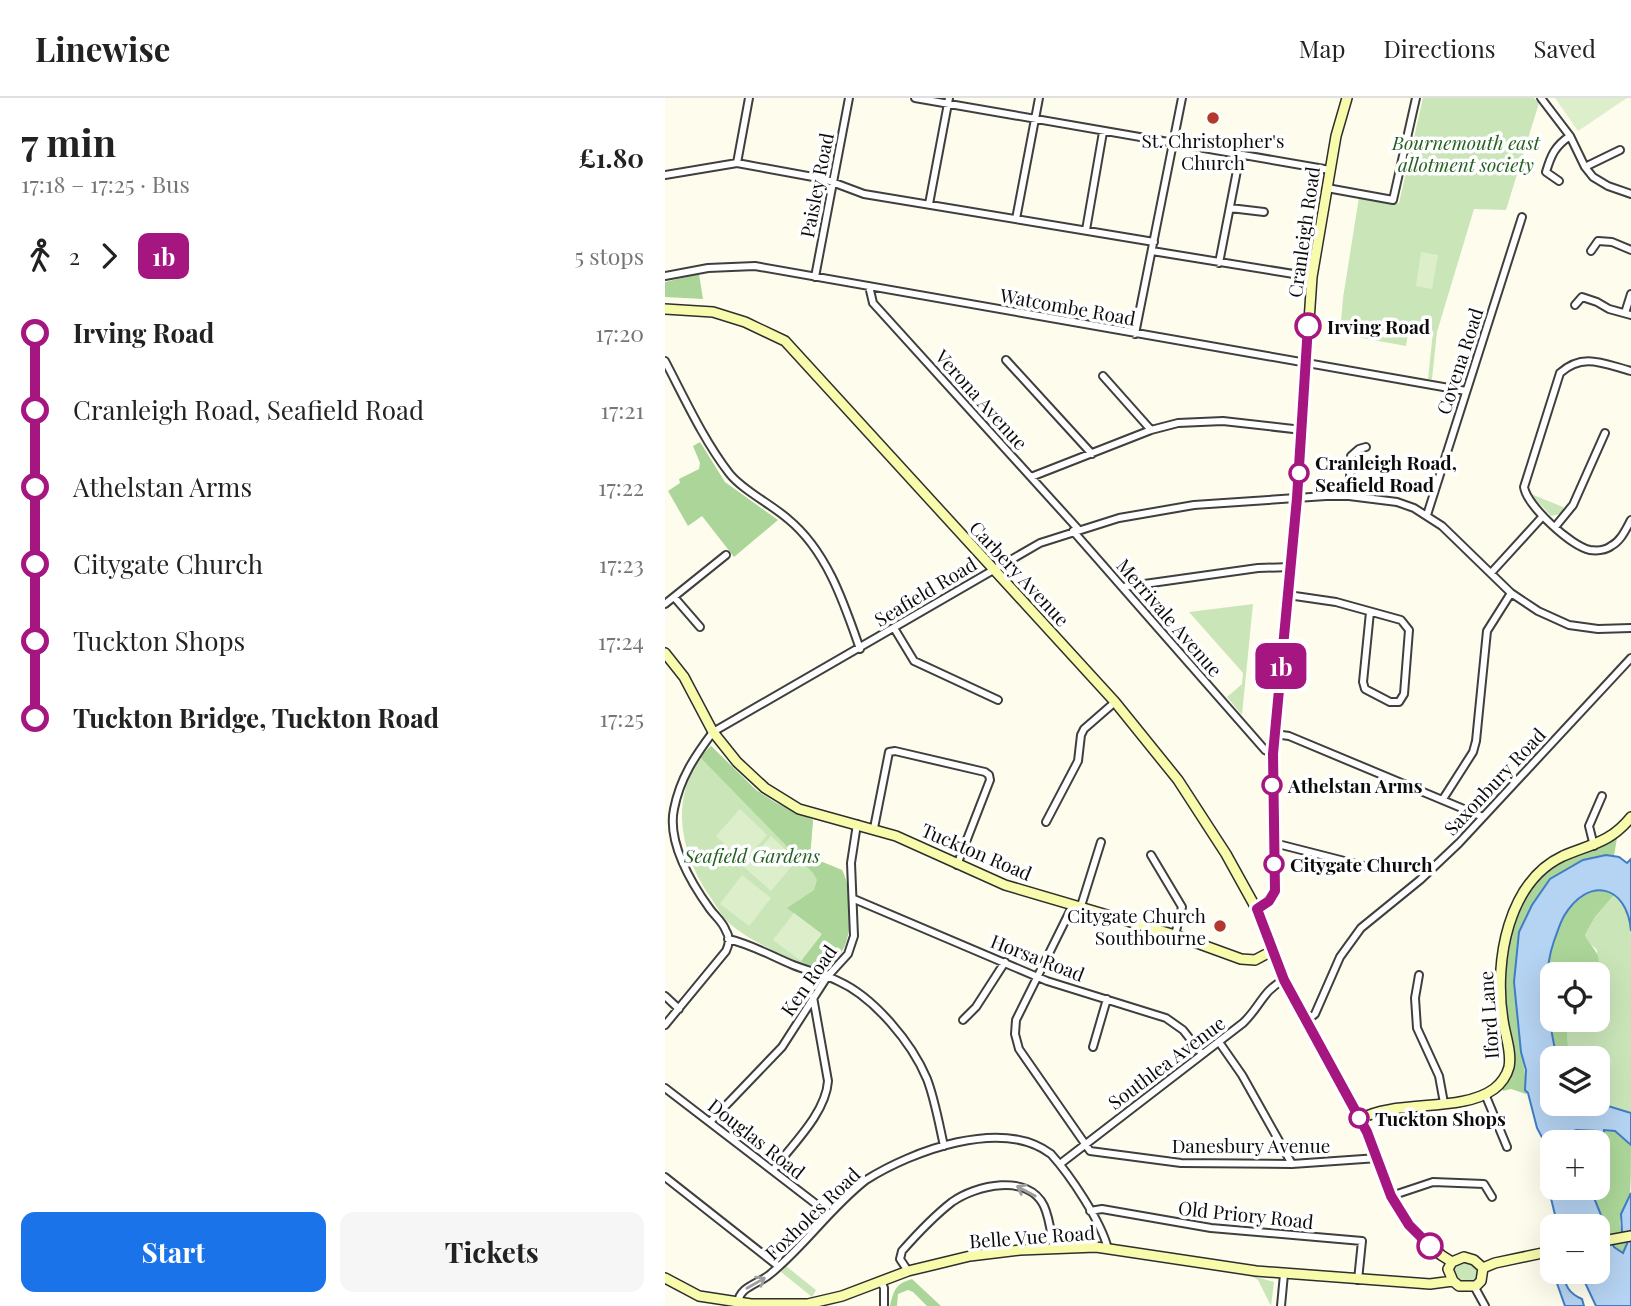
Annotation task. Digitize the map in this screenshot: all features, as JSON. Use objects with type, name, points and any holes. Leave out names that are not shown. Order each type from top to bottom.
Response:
[{"type":"street","points":[[737,163],[749,98]]},
{"type":"street","name":"Paisley Road","points":[[815,277],[849,98]]},
{"type":"street","points":[[915,98],[948,101],[1035,120],[1330,170]]},
{"type":"street","points":[[1016,219],[1039,98]]},
{"type":"street","points":[[1135,334],[1182,98]]},
{"type":"street","name":"Cranleigh Road","points":[[1257,909],[1269,901],[1275,891],[1273,754],[1297,498],[1312,277],[1336,136],[1347,98]]},
{"type":"street","points":[[1327,188],[1393,200],[1416,98]]},
{"type":"street","points":[[1541,98],[1570,136],[1593,177],[1631,194]]},
{"type":"street","points":[[929,204],[948,101]]},
{"type":"street","points":[[1086,230],[1103,132]]},
{"type":"street","points":[[1559,181],[1544,175],[1551,153],[1570,136]]},
{"type":"street","points":[[1585,167],[1620,150]]},
{"type":"street","points":[[1219,262],[1240,155]]},
{"type":"street","points":[[665,175],[737,163],[833,181],[864,194],[1154,242]]},
{"type":"street","points":[[1230,208],[1264,212]]},
{"type":"street","name":"Covena Road","points":[[1427,515],[1521,217]]},
{"type":"street","points":[[1591,251],[1597,237],[1631,250]]},
{"type":"street","points":[[1152,251],[1312,277]]},
{"type":"street","name":"Watcombe Road","points":[[665,276],[708,268],[755,266],[1466,391]]},
{"type":"street","name":"Verona Avenue","points":[[869,286],[873,303],[1076,530]]},
{"type":"street","points":[[1575,305],[1579,295],[1628,314],[1631,295]]},
{"type":"street","name":"Carbery Avenue","points":[[665,309],[713,312],[745,322],[785,341],[1115,702],[1189,796],[1212,830],[1257,909],[1272,951]]},
{"type":"street","points":[[1006,360],[1092,454]]},
{"type":"street","points":[[1631,371],[1583,360],[1560,373],[1524,487],[1528,500],[1543,516],[1578,545],[1590,550],[1602,550],[1618,541],[1631,520]]},
{"type":"street","points":[[665,361],[709,443],[730,475],[805,533],[836,587],[860,649]]},
{"type":"street","points":[[1103,376],[1151,430]]},
{"type":"street","points":[[1031,477],[1151,430],[1201,420],[1302,430]]},
{"type":"street","points":[[1555,527],[1573,505],[1605,432]]},
{"type":"street","points":[[1349,496],[1351,456],[1366,447]]},
{"type":"street","name":"Seafield Road","points":[[728,939],[727,932],[700,895],[684,866],[675,834],[673,812],[691,761],[713,732],[860,649],[992,569],[1040,543],[1076,530],[1119,518],[1194,505],[1349,496],[1397,502],[1427,515],[1464,546],[1511,593],[1538,611],[1569,625],[1598,629],[1631,628]]},
{"type":"street","points":[[1491,573],[1543,516]]},
{"type":"street","name":"Merrivale Avenue","points":[[1076,530],[1265,750],[1273,754]]},
{"type":"street","points":[[665,604],[726,555]]},
{"type":"street","points":[[1123,587],[1258,568],[1291,566]]},
{"type":"street","points":[[1443,799],[1473,752],[1487,631],[1511,593]]},
{"type":"street","points":[[1288,595],[1336,602],[1401,620],[1409,630],[1404,694],[1399,702],[1390,702],[1365,689],[1363,682],[1370,612]]},
{"type":"street","points":[[674,597],[700,627]]},
{"type":"street","points":[[894,628],[913,661],[998,700]]},
{"type":"street","name":"Tuckton Road","points":[[666,657],[684,677],[713,732],[737,762],[781,799],[815,814],[874,828],[907,840],[1005,885],[1175,935],[1247,961],[1272,951]]},
{"type":"street","name":"Saxonbury Road","points":[[1305,1022],[1315,1014],[1340,957],[1361,928],[1422,878],[1483,817],[1631,658]]},
{"type":"street","points":[[1046,822],[1078,761],[1081,734],[1115,702]]},
{"type":"street","points":[[1275,734],[1289,736],[1483,817]]},
{"type":"street","points":[[874,828],[890,752],[985,772],[990,780],[957,864]]},
{"type":"street","points":[[1594,846],[1590,826],[1602,796]]},
{"type":"street","name":"Iford Lane","points":[[1485,1094],[1496,1088],[1510,1066],[1502,1017],[1501,978],[1504,946],[1516,906],[1525,888],[1543,868],[1563,856],[1610,838],[1631,817]]},
{"type":"street","name":"Ken Road","points":[[710,1122],[782,1047],[827,977],[848,954],[854,936],[851,863],[857,824]]},
{"type":"street","points":[[1085,1144],[1019,1049],[1016,1041],[1016,1020],[1077,905],[1101,842]]},
{"type":"street","points":[[1274,843],[1364,866]]},
{"type":"street","points":[[1151,855],[1182,906],[1175,935]]},
{"type":"street","name":"Horsa Road","points":[[854,899],[1038,977],[1175,1023],[1202,1054]]},
{"type":"street","points":[[665,1025],[726,951],[728,939],[827,977],[847,986],[866,1000],[907,1044],[922,1067],[931,1091],[944,1146]]},
{"type":"street","points":[[1272,951],[1305,1022],[1379,1158],[1391,1196],[1417,1235],[1452,1262]]},
{"type":"street","points":[[963,1020],[977,1007],[1005,962]]},
{"type":"street","points":[[1419,975],[1415,998],[1417,1028],[1439,1076],[1444,1103]]},
{"type":"street","name":"Southlea Avenue","points":[[1060,1164],[1219,1042],[1258,1008],[1270,987],[1284,980]]},
{"type":"street","points":[[665,996],[679,1009]]},
{"type":"street","points":[[773,1170],[822,1106],[827,1093],[828,1081],[813,997]]},
{"type":"street","points":[[1093,1048],[1107,999]]},
{"type":"street","points":[[1219,1042],[1243,1074],[1292,1164]]},
{"type":"street","name":"Douglas Road","points":[[665,1088],[829,1214]]},
{"type":"street","points":[[1360,1119],[1375,1113],[1485,1094],[1507,1147]]},
{"type":"street","name":"Foxholes Road","points":[[738,1303],[744,1290],[768,1276],[857,1187],[875,1174],[944,1146],[981,1138],[1019,1138],[1041,1147],[1060,1164],[1105,1236],[1108,1248]]},
{"type":"street","name":"Danesbury Avenue","points":[[1085,1144],[1090,1151],[1181,1163],[1292,1164],[1379,1158]]},
{"type":"street","points":[[665,1177],[778,1266]]},
{"type":"street","points":[[1391,1196],[1433,1182],[1484,1184],[1492,1197]]},
{"type":"street","points":[[908,1271],[900,1259],[902,1251],[946,1208],[965,1194],[996,1186],[1019,1186],[1040,1200],[1049,1223],[1053,1249]]},
{"type":"street","name":"Old Priory Road","points":[[1090,1211],[1102,1209],[1211,1228],[1362,1241],[1358,1280]]},
{"type":"street","points":[[1610,1240],[1631,1236]]},
{"type":"street","name":"Belle Vue Road","points":[[668,1283],[699,1301],[808,1304],[842,1296],[908,1271],[970,1256],[1053,1249],[1108,1248],[1284,1274],[1430,1284],[1453,1281]]},
{"type":"street","points":[[1483,1268],[1540,1254]]},
{"type":"street","points":[[1464,1257],[1474,1260],[1483,1268],[1481,1281],[1474,1286],[1459,1286],[1453,1281],[1448,1269],[1452,1262],[1464,1257]]},
{"type":"street","points":[[1281,1306],[1284,1274]]},
{"type":"street","points":[[881,1281],[884,1288],[884,1306]]},
{"type":"street","points":[[1474,1286],[1485,1306]]},
{"type":"green space","name":"Bournemouth east allotment society","points":[[1423,98],[1534,98],[1539,103],[1506,210],[1474,209],[1437,332],[1432,379],[1428,379],[1433,331],[1409,326],[1406,346],[1340,334],[1359,197],[1399,203]]},
{"type":"green space","points":[[1555,98],[1627,98],[1578,131]]},
{"type":"green space","points":[[1421,252],[1438,255],[1432,289],[1416,286]]},
{"type":"green space","points":[[699,274],[703,299],[665,297],[665,282]]},
{"type":"green space","points":[[700,442],[725,482],[778,520],[734,557],[702,516],[688,526],[668,491],[680,483],[679,479],[699,469],[700,463],[693,446]]},
{"type":"green space","points":[[1531,494],[1564,509],[1560,514],[1551,516]]},
{"type":"green space","points":[[1253,604],[1242,715],[1227,697],[1242,684],[1243,673],[1189,612]]},
{"type":"green space","name":"Seafield Gardens","points":[[711,746],[756,790],[776,803],[813,820],[810,857],[842,870],[850,899],[850,922],[846,943],[826,974],[776,952],[730,924],[700,880],[685,841],[683,801],[697,763]]},
{"type":"green space","points":[[711,746],[756,790],[776,803],[813,820],[810,857],[842,870],[850,899],[850,922],[846,943],[826,974],[801,961],[821,934],[787,908],[814,890],[817,880],[700,757]]},
{"type":"green space","points":[[740,809],[767,835],[744,862],[716,836]]},
{"type":"green space","points":[[1618,832],[1614,856],[1594,857],[1557,875],[1545,886],[1533,906],[1522,937],[1516,981],[1518,1026],[1528,1092],[1526,1094],[1511,1089],[1503,1091],[1502,1081],[1507,1073],[1501,995],[1509,925],[1543,868]]},
{"type":"green space","points":[[771,836],[797,860],[771,891],[744,867]]},
{"type":"green space","points":[[742,875],[771,898],[749,926],[720,904]]},
{"type":"green space","points":[[1599,890],[1615,894],[1595,917],[1585,935],[1597,953],[1599,962],[1549,962],[1557,930],[1564,917],[1573,905]]},
{"type":"green space","points":[[1615,894],[1628,911],[1631,931],[1631,1113],[1610,1107],[1610,1046],[1568,1046],[1567,1032],[1610,1032],[1610,962],[1597,962],[1597,950],[1585,935],[1595,917]]},
{"type":"green space","points":[[794,913],[822,934],[801,961],[773,940]]},
{"type":"green space","points":[[1552,1032],[1567,1032],[1568,1046],[1555,1046]]},
{"type":"green space","points":[[1610,1131],[1615,1131],[1631,1145],[1630,1194],[1620,1222],[1629,1239],[1624,1253],[1614,1247],[1610,1237],[1610,1214],[1601,1214],[1595,1200],[1610,1200]]},
{"type":"green space","points":[[1466,1262],[1474,1266],[1478,1274],[1474,1282],[1466,1286],[1458,1282],[1454,1274],[1458,1266]]},
{"type":"green space","points":[[786,1266],[816,1290],[812,1297],[781,1272]]},
{"type":"green space","points":[[1250,1275],[1274,1282],[1271,1306],[1258,1280]]},
{"type":"green space","points":[[912,1279],[941,1306],[927,1306],[908,1290],[898,1294],[897,1306],[890,1306],[896,1288]]},
{"type":"water","points":[[1606,855],[1619,857],[1627,863],[1631,859],[1631,931],[1622,903],[1605,891],[1595,891],[1574,903],[1561,922],[1549,962],[1540,962],[1540,1032],[1552,1032],[1555,1046],[1540,1046],[1540,1116],[1610,1116],[1610,1107],[1631,1113],[1631,1145],[1610,1130],[1540,1130],[1540,1134],[1525,1090],[1526,1070],[1521,1052],[1514,982],[1519,932],[1532,905],[1550,879],[1583,860]]},
{"type":"water","points":[[1631,1193],[1631,1306],[1596,1306],[1586,1284],[1610,1284],[1610,1237],[1614,1247],[1623,1253],[1629,1239],[1622,1232],[1621,1214]]},
{"type":"water","points":[[1551,1200],[1595,1200],[1601,1214],[1555,1214]]},
{"type":"water","points":[[1557,1284],[1566,1284],[1582,1299],[1584,1306],[1565,1306]]},
{"type":"bus line","name":"1b","points":[[1308,326],[1297,498],[1273,754],[1275,891],[1273,897],[1257,909],[1284,980],[1367,1132],[1379,1158],[1391,1196],[1409,1225],[1430,1246]]},
{"type":"place","name":"St. Christopher's Church","points":[[1213,118]]},
{"type":"place","name":"Irving Road","points":[[1308,326]]},
{"type":"place","name":"Cranleigh Road, Seafield Road","points":[[1299,473]]},
{"type":"place","name":"Athelstan Arms","points":[[1272,785]]},
{"type":"place","name":"Citygate Church","points":[[1274,864]]},
{"type":"place","name":"Citygate Church Southbourne","points":[[1220,926]]},
{"type":"place","name":"Tuckton Shops","points":[[1359,1118]]}]
